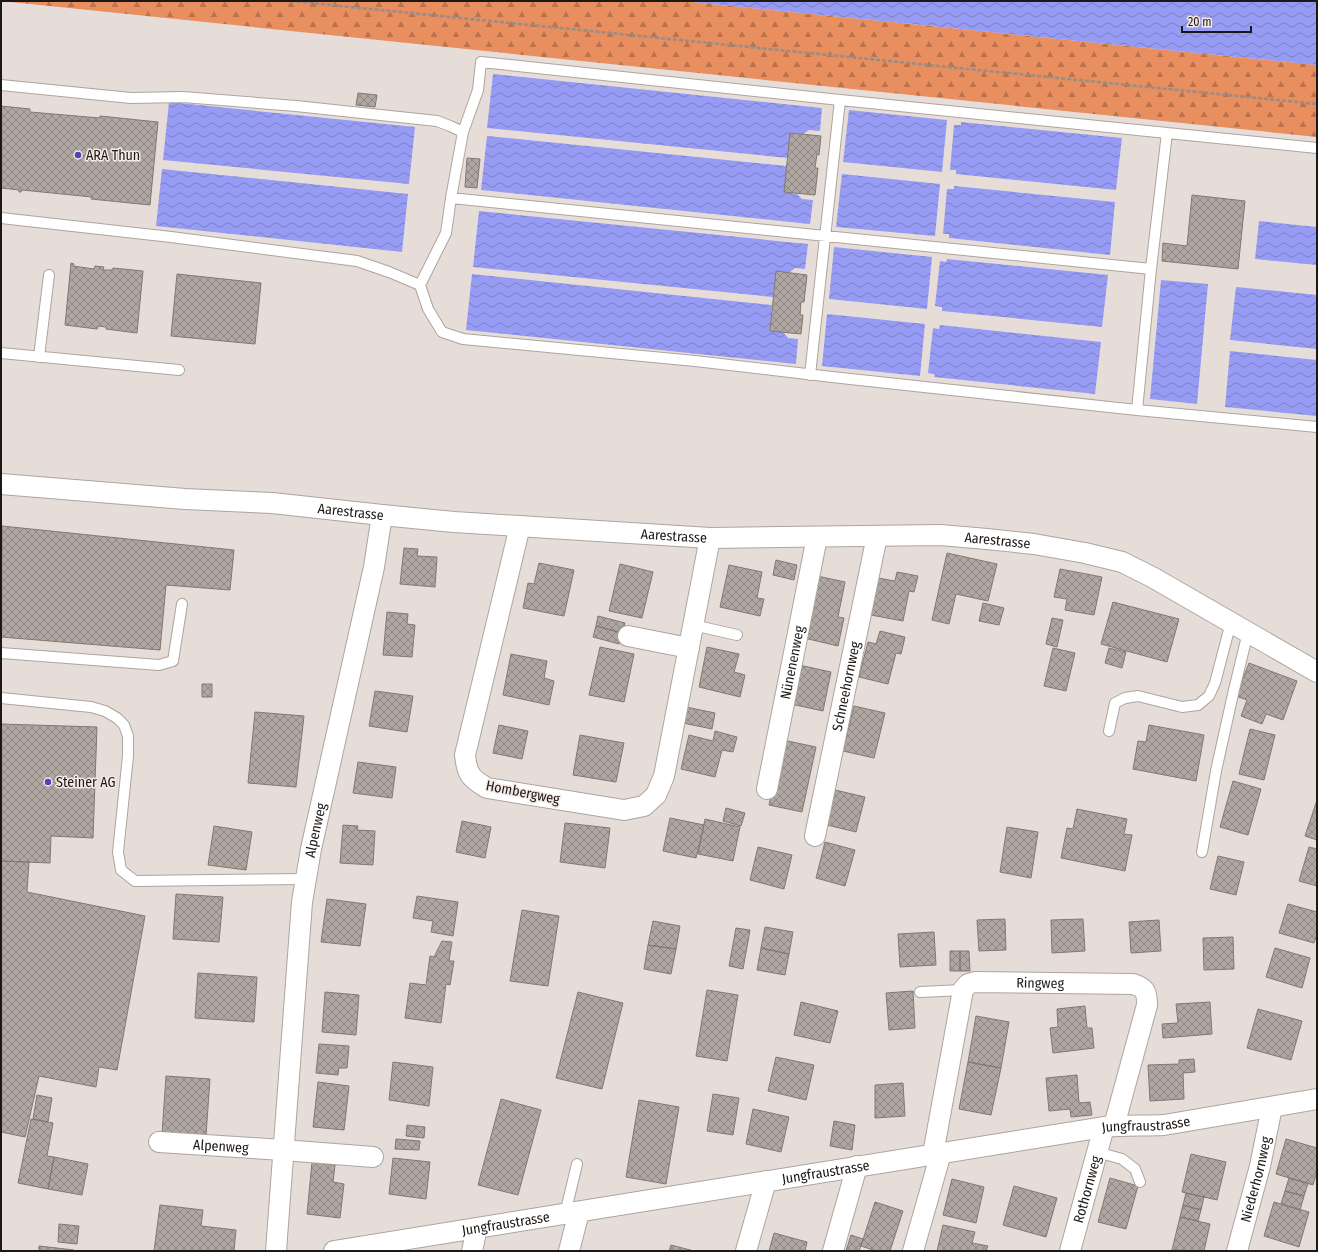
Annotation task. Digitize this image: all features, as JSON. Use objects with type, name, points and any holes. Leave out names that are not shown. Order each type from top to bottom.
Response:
[{"type":"street","name":"Aarestrasse","points":[[1,484],[185,499],[272,503],[382,515],[520,526],[710,538],[940,535],[1034,544],[1085,553],[1122,562],[1152,576],[1317,672]]},
{"type":"street","name":"Alpenweg","points":[[276,1251],[302,902],[311,849],[374,567],[382,515]]},
{"type":"street","name":"Hombergweg","points":[[520,526],[465,755],[466,768],[474,781],[486,788],[624,810],[644,806],[656,795],[664,776],[710,538]]},
{"type":"street","name":"Schneehornweg","points":[[815,836],[877,536]]},
{"type":"street","name":"Nünenenweg","points":[[767,789],[817,537]]},
{"type":"street","points":[[628,636],[689,648]]},
{"type":"street","name":"Ringweg","points":[[963,990],[968,984],[975,982],[1132,984],[1142,987],[1147,995],[1147,1005],[1109,1127]]},
{"type":"street","points":[[913,1251],[937,1153],[963,990]]},
{"type":"street","name":"Jungfraustrasse","points":[[334,1251],[937,1153],[1109,1127],[1164,1125],[1272,1107],[1316,1096]]},
{"type":"street","name":"Niederhornweg","points":[[1237,1251],[1260,1166],[1272,1107]]},
{"type":"street","name":"Rothornweg","points":[[1070,1251],[1097,1152],[1109,1127]]},
{"type":"street","name":"Alpenweg","points":[[159,1142],[283,1150],[372,1158]]},
{"type":"street","points":[[833,1251],[857,1166]]},
{"type":"street","points":[[746,1251],[766,1181]]},
{"type":"street","points":[[570,1251],[572,1213]]},
{"type":"street","points":[[472,1251],[477,1228]]},
{"type":"lane","points":[[1317,148],[481,62],[478,90],[463,132],[446,233],[420,284],[428,309],[442,332],[463,339],[695,361],[810,375],[1137,410],[1317,427]]},
{"type":"lane","points":[[1,85],[131,98],[183,97],[304,107],[437,121],[463,132]]},
{"type":"lane","points":[[810,375],[840,100]]},
{"type":"lane","points":[[1137,410],[1166,133]]},
{"type":"lane","points":[[451,198],[1151,269]]},
{"type":"lane","points":[[1,218],[171,237],[357,261],[420,284]]},
{"type":"lane","points":[[39,356],[48,275]]},
{"type":"lane","points":[[1,353],[179,370]]},
{"type":"lane","points":[[1,653],[159,665],[173,661],[182,604]]},
{"type":"lane","points":[[693,625],[736,635]]},
{"type":"lane","points":[[1109,731],[1115,703],[1125,698],[1138,696],[1182,707],[1198,705],[1209,696],[1240,627]]},
{"type":"lane","points":[[1202,852],[1216,771],[1233,694],[1240,627]]},
{"type":"lane","points":[[1,698],[92,707],[105,711],[117,718],[124,725],[128,736],[128,756],[118,852],[121,870],[135,880],[306,879]]},
{"type":"lane","points":[[920,992],[963,990]]},
{"type":"lane","points":[[1097,1152],[1122,1159],[1135,1169],[1140,1182]]},
{"type":"lane","points":[[572,1213],[577,1164]]},
{"type":"path","points":[[291,1],[1317,104]]},
{"type":"green space","points":[[1,1],[682,1],[1317,65],[1317,137]]},
{"type":"water","points":[[682,1],[1317,1],[1317,65]]},
{"type":"water","points":[[493,74],[822,108],[820,131],[809,130],[803,134],[790,133],[788,158],[487,128]]},
{"type":"water","points":[[169,102],[415,127],[409,184],[163,160]]},
{"type":"water","points":[[849,110],[947,120],[942,172],[843,162]]},
{"type":"water","points":[[961,122],[1122,138],[1116,190],[956,174],[956,170],[950,170],[954,125],[961,125]]},
{"type":"water","points":[[487,136],[787,166],[784,192],[797,194],[802,199],[813,200],[810,224],[481,190]]},
{"type":"water","points":[[162,169],[408,194],[402,252],[156,226]]},
{"type":"water","points":[[842,174],[940,184],[935,236],[836,227]]},
{"type":"water","points":[[954,186],[1115,202],[1110,255],[949,238],[949,234],[943,234],[947,189],[954,189]]},
{"type":"water","points":[[479,211],[808,244],[805,269],[795,268],[789,273],[776,272],[773,297],[473,267]]},
{"type":"water","points":[[1259,221],[1317,227],[1317,265],[1255,259]]},
{"type":"water","points":[[834,247],[932,257],[927,309],[829,299]]},
{"type":"water","points":[[947,259],[1108,275],[1102,327],[942,311],[942,307],[935,306],[940,261],[946,262]]},
{"type":"water","points":[[472,274],[772,305],[770,331],[783,332],[788,338],[798,339],[796,364],[466,330]]},
{"type":"water","points":[[1161,280],[1208,284],[1197,404],[1150,399]]},
{"type":"water","points":[[1236,287],[1317,295],[1317,349],[1230,340]]},
{"type":"water","points":[[827,314],[925,324],[920,376],[822,366]]},
{"type":"water","points":[[940,325],[1101,342],[1095,394],[934,377],[935,374],[928,373],[933,328],[939,329]]},
{"type":"water","points":[[1230,351],[1317,360],[1317,416],[1225,407]]},
{"type":"building","points":[[358,93],[377,95],[375,107],[356,105]]},
{"type":"building","name":"ARA Thun","points":[[1,106],[30,109],[30,112],[100,118],[100,116],[158,122],[150,205],[22,190],[19,192],[19,190],[1,188]]},
{"type":"building","points":[[790,133],[821,136],[819,155],[817,154],[815,168],[818,168],[815,195],[784,192]]},
{"type":"building","points":[[467,158],[480,159],[477,188],[465,187]]},
{"type":"building","points":[[1192,195],[1245,201],[1238,269],[1162,261],[1163,243],[1187,246]]},
{"type":"building","points":[[71,263],[74,264],[73,266],[94,269],[95,266],[104,267],[103,270],[112,270],[113,268],[143,271],[137,333],[106,329],[106,327],[98,326],[97,329],[65,325]]},
{"type":"building","points":[[776,271],[807,275],[804,302],[801,302],[800,315],[803,315],[801,334],[770,331]]},
{"type":"building","points":[[177,274],[261,283],[255,344],[171,336]]},
{"type":"building","points":[[2,526],[234,550],[230,590],[166,585],[160,650],[1,637]]},
{"type":"building","points":[[404,548],[418,549],[417,556],[437,557],[435,587],[400,584]]},
{"type":"building","points":[[947,553],[997,564],[988,601],[956,594],[949,624],[932,620]]},
{"type":"building","points":[[776,560],[797,565],[794,580],[773,575]]},
{"type":"building","points":[[539,563],[574,570],[564,616],[523,608],[528,583],[534,584]]},
{"type":"building","points":[[620,564],[653,572],[642,618],[609,611]]},
{"type":"building","points":[[729,565],[762,572],[757,598],[764,599],[760,616],[720,607]]},
{"type":"building","points":[[1060,569],[1102,577],[1094,615],[1065,610],[1067,599],[1054,597]]},
{"type":"building","points":[[897,572],[918,576],[914,592],[909,591],[903,621],[871,615],[878,578],[895,581]]},
{"type":"building","points":[[817,576],[845,582],[838,617],[844,618],[838,646],[804,638]]},
{"type":"building","points":[[1113,602],[1179,619],[1167,662],[1101,644]]},
{"type":"building","points":[[983,603],[1004,608],[999,625],[979,621]]},
{"type":"building","points":[[387,612],[408,614],[407,624],[415,625],[412,657],[383,655]]},
{"type":"building","points":[[598,616],[625,623],[622,633],[596,626]]},
{"type":"building","points":[[1052,618],[1063,620],[1057,647],[1046,644]]},
{"type":"building","points":[[596,626],[622,633],[619,644],[593,637]]},
{"type":"building","points":[[880,631],[905,637],[901,654],[896,653],[888,684],[859,677],[868,642],[876,644]]},
{"type":"building","points":[[600,647],[634,654],[624,702],[589,695]]},
{"type":"building","points":[[707,647],[739,654],[734,672],[745,675],[740,697],[699,687]]},
{"type":"building","points":[[1053,648],[1075,653],[1066,691],[1044,686]]},
{"type":"building","points":[[1109,648],[1126,652],[1122,668],[1105,663]]},
{"type":"building","points":[[511,654],[547,661],[544,678],[554,681],[549,705],[503,695]]},
{"type":"building","points":[[1249,663],[1297,681],[1283,720],[1266,714],[1262,724],[1241,716],[1247,700],[1236,696]]},
{"type":"building","points":[[799,665],[831,672],[823,711],[791,704]]},
{"type":"building","points":[[202,684],[212,684],[212,697],[202,697]]},
{"type":"building","points":[[375,691],[413,696],[407,732],[369,726]]},
{"type":"building","points":[[854,706],[885,713],[874,758],[843,751]]},
{"type":"building","points":[[686,707],[715,713],[712,729],[683,723]]},
{"type":"building","points":[[255,712],[304,716],[296,787],[248,783]]},
{"type":"building","name":"Steiner AG","points":[[1,724],[97,727],[93,838],[51,836],[50,863],[1,861]]},
{"type":"building","points":[[499,725],[528,731],[522,759],[493,753]]},
{"type":"building","points":[[1149,725],[1204,735],[1196,781],[1133,769],[1138,741],[1146,742]]},
{"type":"building","points":[[1250,729],[1275,735],[1264,780],[1239,774]]},
{"type":"building","points":[[715,731],[737,737],[733,752],[722,750],[715,777],[681,769],[689,735],[713,741]]},
{"type":"building","points":[[580,735],[624,743],[616,782],[573,775]]},
{"type":"building","points":[[783,740],[816,747],[802,812],[769,805]]},
{"type":"building","points":[[358,762],[396,767],[392,798],[353,793]]},
{"type":"building","points":[[1233,781],[1261,789],[1248,835],[1220,827]]},
{"type":"building","points":[[835,790],[865,797],[856,832],[827,825]]},
{"type":"building","points":[[1317,800],[1317,840],[1305,836]]},
{"type":"building","points":[[726,808],[745,813],[741,826],[723,821]]},
{"type":"building","points":[[1077,809],[1127,819],[1124,834],[1132,835],[1125,871],[1061,858],[1067,828],[1073,829]]},
{"type":"building","points":[[670,818],[704,825],[696,858],[663,851]]},
{"type":"building","points":[[705,819],[740,827],[733,861],[698,854]]},
{"type":"building","points":[[462,821],[491,827],[485,858],[456,852]]},
{"type":"building","points":[[565,823],[610,828],[605,868],[560,862]]},
{"type":"building","points":[[343,825],[358,826],[357,830],[375,831],[373,865],[340,863]]},
{"type":"building","points":[[214,826],[252,832],[246,870],[208,865]]},
{"type":"building","points":[[1007,827],[1038,832],[1031,878],[1000,872]]},
{"type":"building","points":[[825,842],[855,850],[845,886],[816,878]]},
{"type":"building","points":[[758,847],[792,855],[784,889],[750,880]]},
{"type":"building","points":[[1309,847],[1317,849],[1317,886],[1299,881]]},
{"type":"building","points":[[1218,856],[1244,862],[1236,895],[1210,889]]},
{"type":"building","points":[[1,861],[29,862],[27,892],[145,916],[117,1070],[99,1067],[96,1087],[39,1076],[25,1137],[1,1132]]},
{"type":"building","points":[[176,894],[223,897],[219,942],[173,939]]},
{"type":"building","points":[[417,896],[458,902],[453,936],[431,932],[433,921],[413,918]]},
{"type":"building","points":[[327,899],[366,904],[360,946],[321,942]]},
{"type":"building","points":[[1288,904],[1317,912],[1317,934],[1314,943],[1279,933]]},
{"type":"building","points":[[522,910],[559,916],[548,986],[510,981]]},
{"type":"building","points":[[1005,919],[1006,950],[979,951],[977,920]]},
{"type":"building","points":[[1083,919],[1085,951],[1052,953],[1051,920]]},
{"type":"building","points":[[1159,920],[1161,951],[1131,953],[1129,922]]},
{"type":"building","points":[[653,921],[680,926],[676,949],[648,945]]},
{"type":"building","points":[[765,927],[793,932],[789,954],[761,948]]},
{"type":"building","points":[[736,928],[750,930],[743,969],[729,966]]},
{"type":"building","points":[[934,932],[936,965],[900,967],[898,934]]},
{"type":"building","points":[[1233,937],[1234,969],[1204,970],[1203,938]]},
{"type":"building","points":[[442,941],[452,942],[449,961],[454,961],[450,985],[446,984],[441,1023],[405,1018],[410,983],[426,985],[430,956],[434,957]]},
{"type":"building","points":[[648,945],[676,949],[671,974],[644,969]]},
{"type":"building","points":[[761,948],[789,954],[785,975],[757,970]]},
{"type":"building","points":[[1275,948],[1310,958],[1302,988],[1266,977]]},
{"type":"building","points":[[950,951],[960,951],[960,971],[950,971]]},
{"type":"building","points":[[960,951],[969,951],[970,971],[960,971]]},
{"type":"building","points":[[198,973],[257,977],[254,1022],[195,1018]]},
{"type":"building","points":[[707,990],[738,995],[727,1061],[696,1056]]},
{"type":"building","points":[[913,991],[915,1028],[889,1030],[886,993]]},
{"type":"building","points":[[325,992],[359,995],[356,1035],[322,1032]]},
{"type":"building","points":[[578,992],[623,1003],[602,1089],[556,1078]]},
{"type":"building","points":[[801,1002],[838,1011],[830,1043],[794,1035]]},
{"type":"building","points":[[1210,1002],[1212,1034],[1163,1038],[1162,1024],[1178,1023],[1176,1004]]},
{"type":"building","points":[[1085,1006],[1087,1028],[1092,1028],[1094,1048],[1053,1053],[1050,1028],[1058,1027],[1057,1009]]},
{"type":"building","points":[[1258,1009],[1302,1021],[1291,1060],[1247,1048]]},
{"type":"building","points":[[976,1016],[1009,1022],[1001,1068],[968,1062]]},
{"type":"building","points":[[319,1044],[349,1046],[347,1068],[339,1068],[338,1075],[316,1073]]},
{"type":"building","points":[[776,1057],[814,1065],[806,1100],[768,1091]]},
{"type":"building","points":[[1194,1059],[1195,1072],[1183,1073],[1184,1099],[1150,1101],[1148,1065],[1179,1064],[1179,1060]]},
{"type":"building","points":[[393,1062],[433,1067],[429,1106],[389,1100]]},
{"type":"building","points":[[968,1062],[1001,1068],[991,1115],[959,1109]]},
{"type":"building","points":[[1077,1075],[1079,1103],[1090,1102],[1092,1115],[1071,1117],[1070,1109],[1049,1111],[1046,1078]]},
{"type":"building","points":[[166,1076],[210,1079],[206,1136],[162,1134]]},
{"type":"building","points":[[318,1082],[349,1086],[344,1130],[313,1127]]},
{"type":"building","points":[[903,1083],[905,1116],[875,1118],[875,1085]]},
{"type":"building","points":[[713,1094],[739,1098],[733,1135],[707,1131]]},
{"type":"building","points":[[37,1095],[52,1098],[48,1122],[33,1119]]},
{"type":"building","points":[[501,1099],[541,1110],[518,1195],[478,1185]]},
{"type":"building","points":[[639,1100],[679,1107],[666,1184],[626,1177]]},
{"type":"building","points":[[753,1109],[789,1117],[781,1152],[746,1144]]},
{"type":"building","points":[[31,1119],[53,1123],[47,1156],[54,1157],[48,1189],[18,1183]]},
{"type":"building","points":[[834,1121],[855,1125],[852,1150],[830,1146]]},
{"type":"building","points":[[407,1125],[425,1127],[424,1138],[406,1136]]},
{"type":"building","points":[[396,1139],[420,1141],[419,1150],[395,1149]]},
{"type":"building","points":[[1286,1139],[1317,1148],[1317,1171],[1313,1185],[1276,1174]]},
{"type":"building","points":[[1191,1154],[1226,1162],[1217,1200],[1182,1192]]},
{"type":"building","points":[[54,1157],[88,1164],[82,1195],[48,1189]]},
{"type":"building","points":[[393,1158],[430,1162],[426,1199],[389,1194]]},
{"type":"building","points":[[312,1162],[335,1165],[333,1182],[344,1184],[340,1218],[307,1214]]},
{"type":"building","points":[[1110,1178],[1138,1186],[1126,1229],[1098,1222]]},
{"type":"building","points":[[1289,1178],[1308,1183],[1304,1196],[1285,1191]]},
{"type":"building","points":[[952,1179],[984,1187],[976,1223],[943,1215]]},
{"type":"building","points":[[1014,1186],[1057,1198],[1046,1237],[1003,1225]]},
{"type":"building","points":[[1285,1191],[1304,1196],[1300,1210],[1281,1204]]},
{"type":"building","points":[[1186,1193],[1204,1197],[1201,1210],[1183,1205]]},
{"type":"building","points":[[875,1202],[903,1211],[890,1251],[876,1251],[861,1246]]},
{"type":"building","points":[[1274,1202],[1309,1212],[1299,1247],[1264,1236]]},
{"type":"building","points":[[160,1205],[203,1210],[201,1226],[236,1230],[234,1251],[154,1251]]},
{"type":"building","points":[[1183,1205],[1201,1210],[1198,1221],[1180,1217]]},
{"type":"building","points":[[1180,1217],[1210,1224],[1204,1251],[1172,1250]]},
{"type":"building","points":[[59,1224],[79,1226],[77,1244],[58,1242]]},
{"type":"building","points":[[943,1225],[975,1232],[972,1243],[988,1246],[986,1251],[937,1251]]},
{"type":"building","points":[[774,1233],[807,1242],[805,1251],[769,1251]]},
{"type":"building","points":[[851,1235],[863,1239],[859,1251],[846,1251]]},
{"type":"building","points":[[671,1245],[694,1251],[669,1251]]},
{"type":"building","points":[[39,1246],[74,1250],[74,1251],[39,1251]]},
{"type":"place","name":"ARA Thun","points":[[78,155]]},
{"type":"place","name":"Steiner AG","points":[[48,782]]}]
